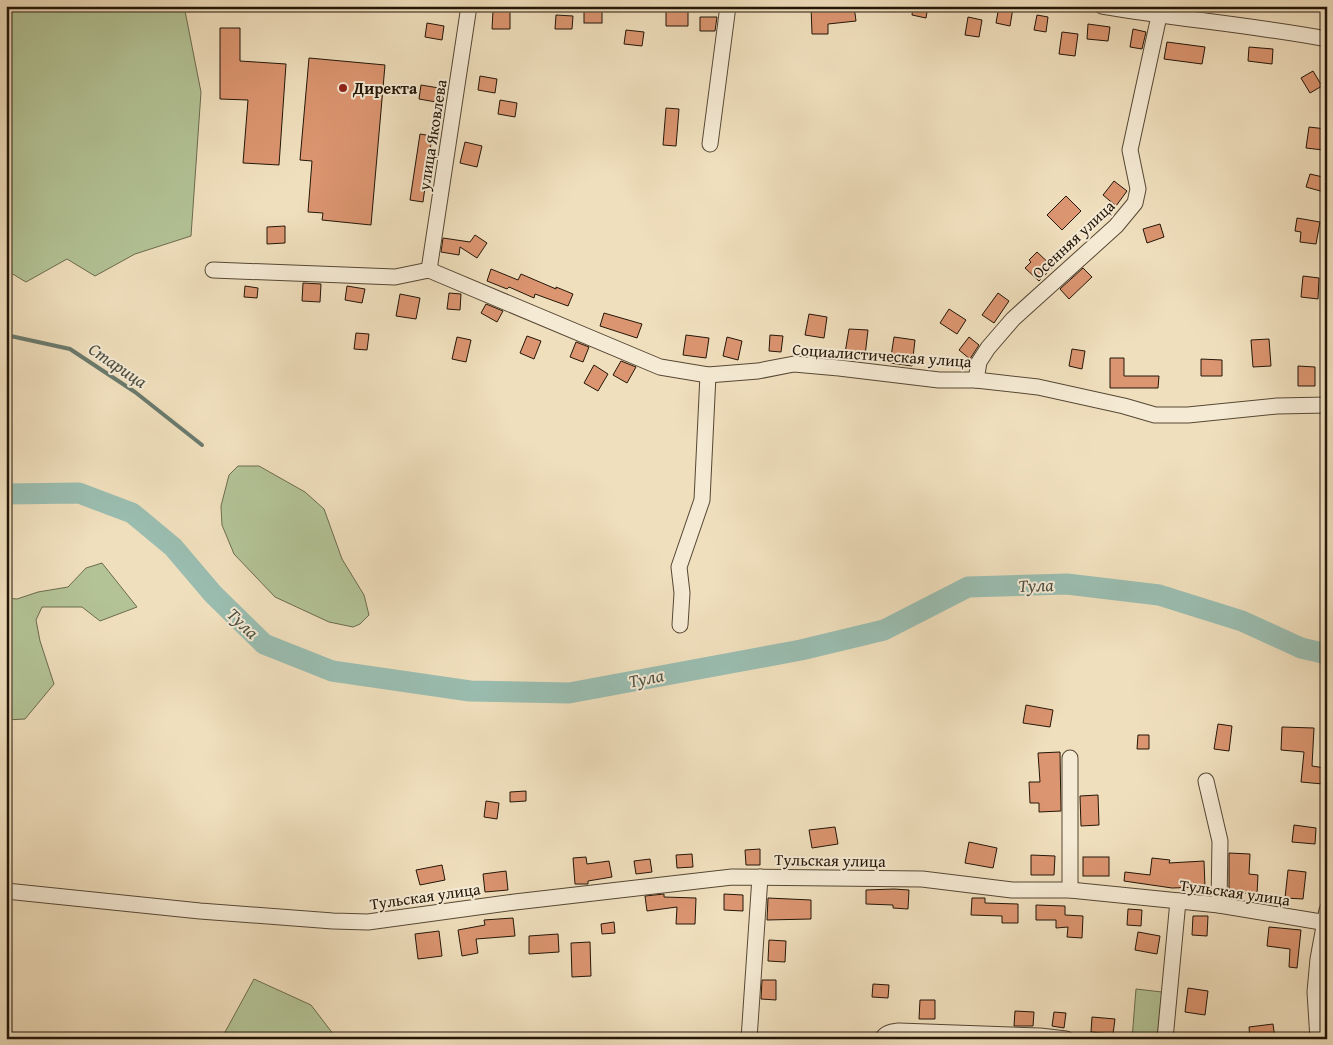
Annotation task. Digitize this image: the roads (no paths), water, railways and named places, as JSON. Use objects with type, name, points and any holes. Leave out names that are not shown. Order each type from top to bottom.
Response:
[{"type":"street","name":"улица Яковлева","points":[[429,270],[469,6]]},
{"type":"street","points":[[710,144],[728,6]]},
{"type":"street","points":[[1102,6],[1159,16],[1282,30],[1327,38]]},
{"type":"street","name":"Осенняя улица","points":[[976,380],[979,362],[988,348],[1013,319],[1116,226],[1135,203],[1138,189],[1130,150],[1159,16]]},
{"type":"street","points":[[213,270],[395,277],[429,270]]},
{"type":"street","name":"Социалистическая улица","points":[[429,270],[660,367],[708,375],[758,371],[794,364],[939,380],[976,380],[1038,387],[1156,415],[1188,415],[1277,406],[1327,405]]},
{"type":"street","points":[[680,625],[682,594],[679,567],[702,500],[708,375]]},
{"type":"street","points":[[1070,758],[1070,890]]},
{"type":"street","points":[[1206,782],[1220,841],[1219,905]]},
{"type":"street","name":"Тульская улица","points":[[6,891],[200,911],[368,922],[524,900],[732,876],[922,879],[1012,890],[1070,890],[1219,905],[1326,919]]},
{"type":"street","points":[[749,1039],[760,877]]},
{"type":"street","points":[[1165,1039],[1178,901]]},
{"type":"street","points":[[1318,1039],[1315,992],[1318,959],[1326,919]]},
{"type":"street","points":[[882,1039],[884,1035],[890,1032],[899,1031],[1040,1036],[1066,1039]]},
{"type":"waterway","name":"Старица","points":[[6,335],[70,349],[135,392],[202,445]]},
{"type":"waterway","name":"Тула","points":[[6,494],[79,493],[132,513],[173,547],[213,594],[264,644],[332,671],[470,691],[569,693],[801,650],[884,630],[968,587],[1067,584],[1159,595],[1242,621],[1301,648],[1327,654]]},
{"type":"place","name":"Директа","points":[[343,88]]}]
